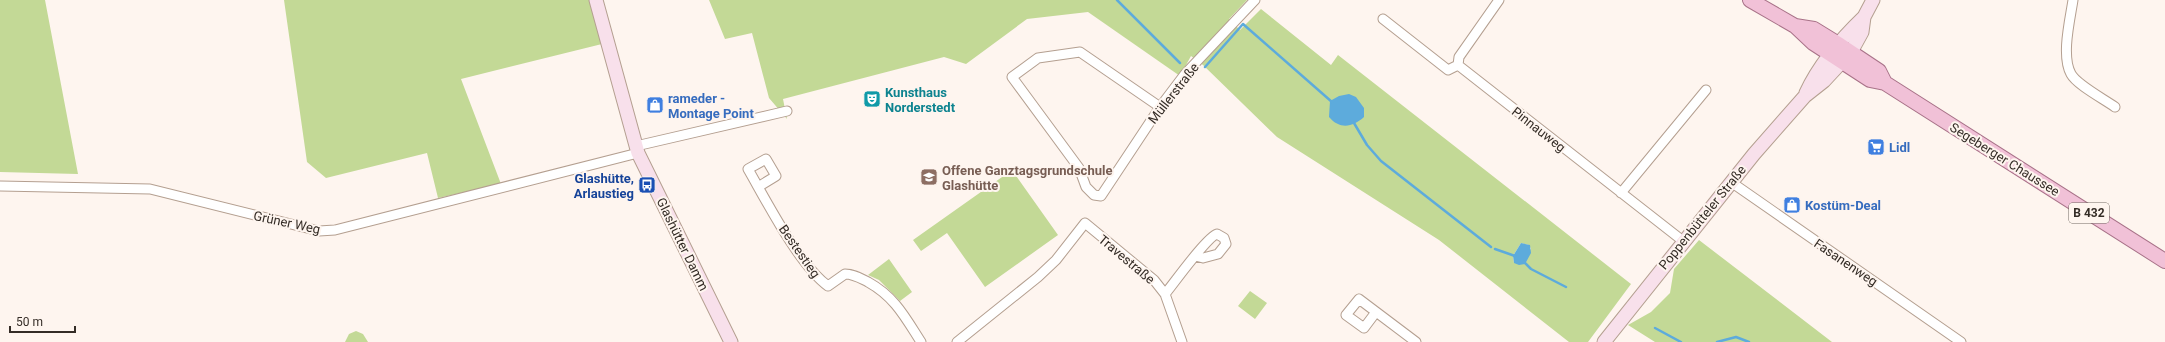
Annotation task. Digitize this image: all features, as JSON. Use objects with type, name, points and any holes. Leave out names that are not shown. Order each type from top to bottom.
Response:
[{"type":"main road","name":"Glashütter Damm","points":[[596,0],[637,149],[731,342]]},
{"type":"main road","name":"Segeberger Chaussee","points":[[1750,0],[1795,26],[1814,29],[1841,54],[1879,71],[1885,83],[2165,262]]},
{"type":"main road","name":"Poppenbütteler Straße","points":[[1604,342],[1731,182],[1805,96],[1816,73],[1841,54],[1862,32],[1864,18],[1872,0]]},
{"type":"street","name":"Müllerstraße","points":[[1160,107],[1080,52],[1038,58],[1012,77],[1079,168],[1086,187],[1094,195],[1101,196],[1160,107],[1185,74],[1255,0]]},
{"type":"street","points":[[1383,19],[1448,70],[1458,65],[1459,57],[1499,0]]},
{"type":"street","points":[[2073,0],[2066,54],[2071,74],[2076,80],[2115,107]]},
{"type":"street","name":"Pinnauweg","points":[[1458,65],[1683,241]]},
{"type":"street","points":[[1620,193],[1706,90]]},
{"type":"street","points":[[637,149],[787,111]]},
{"type":"street","name":"Grüner Weg","points":[[0,186],[150,189],[319,231],[335,230],[637,149]]},
{"type":"street","name":"Fasanenweg","points":[[1731,182],[1962,342]]},
{"type":"street","name":"Bestestieg","points":[[758,187],[787,235],[818,279],[828,286],[845,274],[852,274],[882,290],[894,301],[921,342]]},
{"type":"street","name":"Travestraße","points":[[957,342],[1038,277],[1056,260],[1085,223],[1154,280],[1165,294],[1182,342]]},
{"type":"street","points":[[1165,294],[1196,256]]},
{"type":"street","points":[[1376,312],[1416,342]]},
{"type":"green space","points":[[0,0],[45,0],[78,174],[0,172]]},
{"type":"green space","points":[[284,0],[590,0],[602,44],[461,79],[501,184],[438,198],[427,153],[326,178],[307,162]]},
{"type":"green space","points":[[709,0],[1247,0],[1229,19],[1240,30],[1261,9],[1331,65],[1338,55],[1631,284],[1588,342],[1569,342],[1439,240],[1277,137],[1203,65],[1191,56],[1180,76],[1088,12],[1027,19],[966,64],[944,57],[783,99],[787,119],[769,98],[752,33],[725,39]],"holes":[[[1521,243],[1529,245],[1531,249],[1514,263],[1513,256]]]},
{"type":"green space","points":[[1012,170],[1058,235],[985,287],[947,233],[921,251],[913,240]]},
{"type":"green space","points":[[1699,240],[1832,342],[1655,342],[1628,325],[1651,312],[1670,293],[1674,269]]},
{"type":"green space","points":[[889,259],[912,292],[900,301],[879,280],[868,275]]},
{"type":"green space","points":[[1250,291],[1267,303],[1255,319],[1238,306]]},
{"type":"green space","points":[[356,331],[363,334],[368,342],[345,342],[349,334]]},
{"type":"water","points":[[1349,94],[1356,97],[1364,108],[1364,117],[1351,125],[1346,126],[1338,124],[1329,117],[1330,101],[1339,96]]},
{"type":"water","points":[[1521,243],[1530,245],[1531,253],[1525,264],[1519,265],[1514,263],[1513,256]]},
{"type":"waterway","points":[[1117,0],[1180,63]]},
{"type":"waterway","points":[[1205,67],[1243,24],[1332,102]]},
{"type":"waterway","points":[[1354,123],[1367,145],[1381,161],[1491,247]]},
{"type":"waterway","points":[[1495,249],[1515,256]]},
{"type":"waterway","points":[[1524,262],[1531,269],[1566,287]]},
{"type":"waterway","points":[[1655,328],[1681,342]]},
{"type":"waterway","points":[[1717,342],[1736,337],[1749,342]]},
{"type":"place","name":"Kunsthaus Norderstedt","points":[[872,99]]},
{"type":"place","name":"rameder - Montage Point","points":[[655,105]]},
{"type":"place","name":"Lidl","points":[[1876,147]]},
{"type":"place","name":"Offene Ganztagsgrundschule Glashütte","points":[[929,177]]},
{"type":"place","name":"Glashütte, Arlaustieg","points":[[647,185]]},
{"type":"place","name":"Kostüm-Deal","points":[[1792,205]]}]
